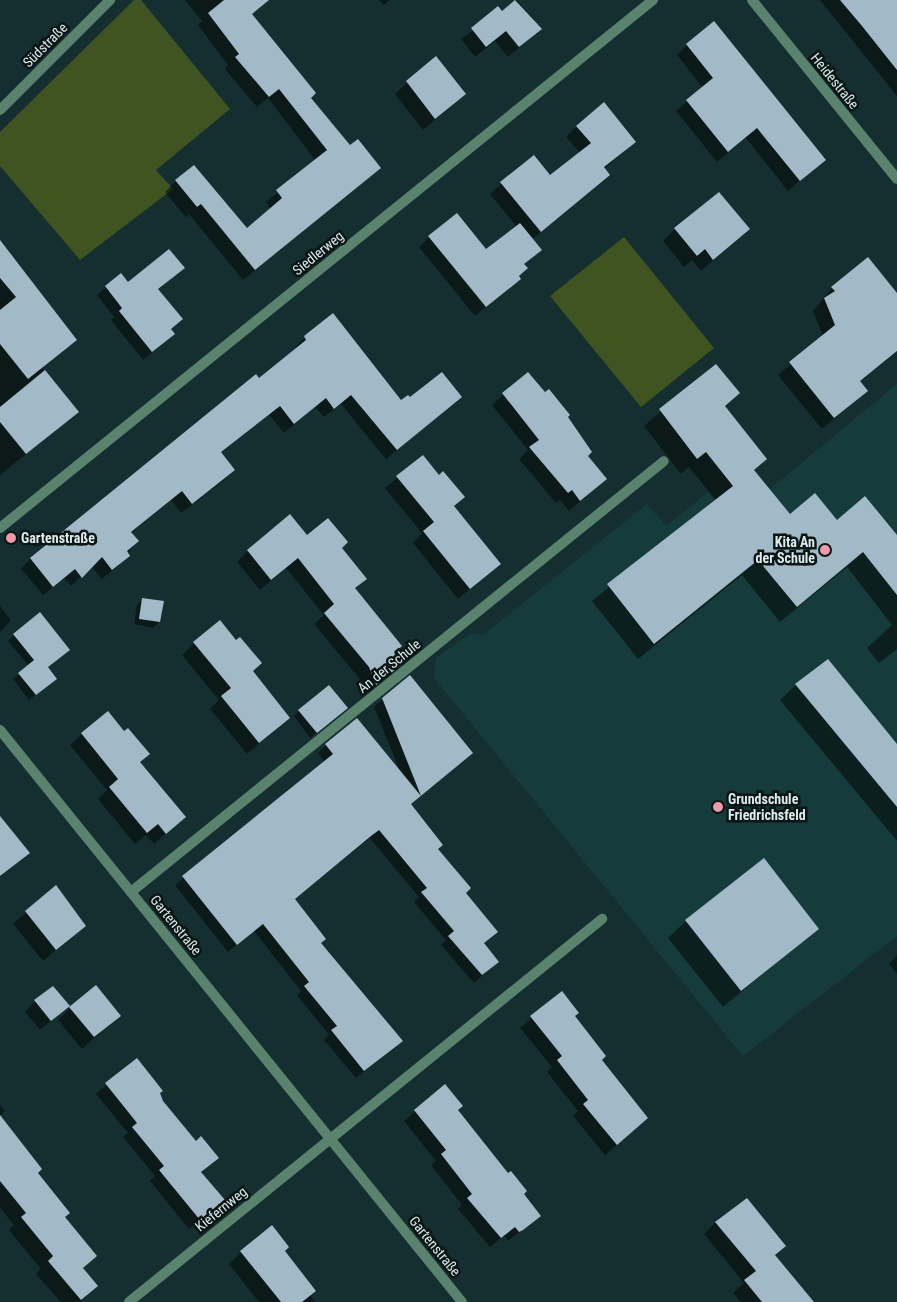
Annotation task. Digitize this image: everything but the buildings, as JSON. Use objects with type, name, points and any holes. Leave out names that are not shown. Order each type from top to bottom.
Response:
[{"type":"street","name":"Südstraße","points":[[0,110],[110,0]]},
{"type":"street","name":"Siedlerweg","points":[[0,528],[652,0]]},
{"type":"street","name":"Heidestraße","points":[[752,0],[897,179]]},
{"type":"street","name":"An der Schule","points":[[131,892],[664,461]]},
{"type":"street","name":"Gartenstraße","points":[[0,730],[331,1137],[462,1302]]},
{"type":"street","points":[[331,1137],[602,919]]},
{"type":"street","name":"Kiefernweg","points":[[128,1302],[331,1137]]},
{"type":"shaded area","name":"Grundschule Friedrichsfeld","points":[[897,384],[897,936],[743,1056],[434,678],[436,658],[471,633],[483,635],[647,504],[666,526],[708,492],[731,521]]},
{"type":"green space","points":[[134,0],[141,0],[230,109],[156,170],[173,189],[80,260],[0,166],[0,132]]},
{"type":"green space","points":[[624,237],[714,348],[641,407],[550,296]]},
{"type":"place","name":"Gartenstraße","points":[[11,538]]},
{"type":"place","name":"Kita An der Schule","points":[[825,550]]},
{"type":"place","name":"Grundschule Friedrichsfeld","points":[[718,807]]}]
